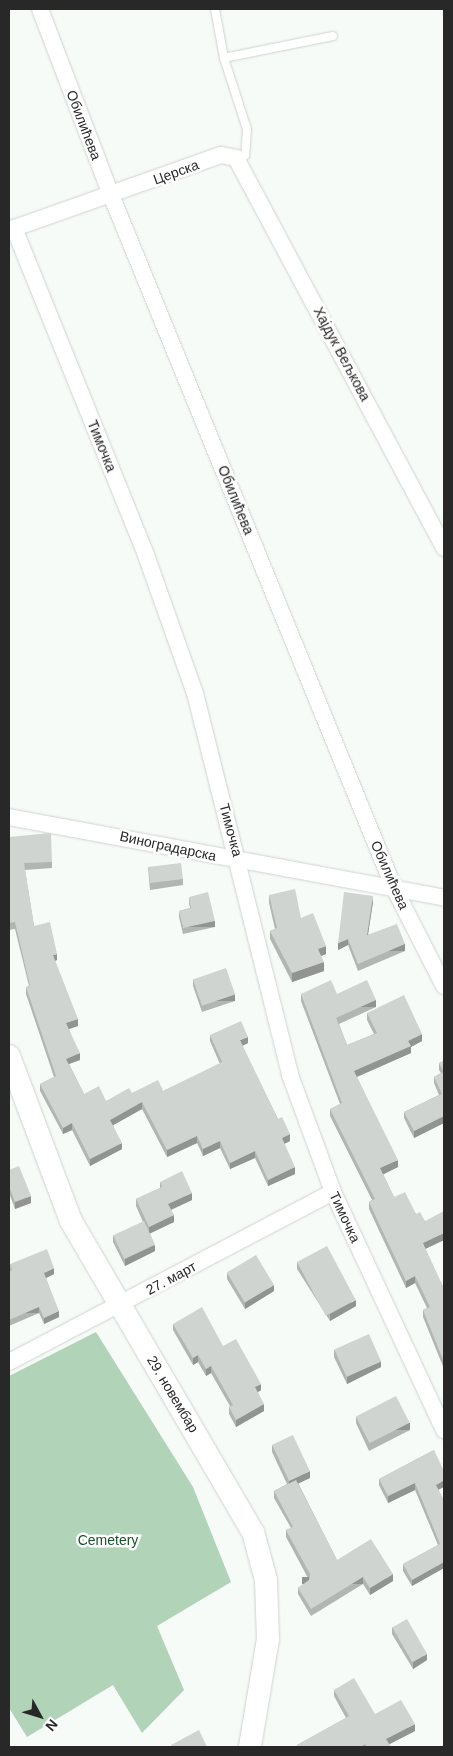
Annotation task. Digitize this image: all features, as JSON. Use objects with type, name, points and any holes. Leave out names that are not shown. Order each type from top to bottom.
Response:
[{"type":"main road","name":"29. новембар","points":[[9,1056],[61,1199],[119,1306],[232,1492],[263,1563],[268,1639],[250,1747]]},
{"type":"street","name":"Обилићева","points":[[40,9],[111,195],[394,888],[444,986]]},
{"type":"street","name":"Церска","points":[[12,229],[221,155],[240,161]]},
{"type":"street","name":"Хајдук Вељкова","points":[[240,161],[444,548]]},
{"type":"street","name":"Тимочка","points":[[12,229],[162,601],[195,693],[239,860],[251,929],[290,1075],[333,1192],[444,1430]]},
{"type":"street","name":"Виноградарска","points":[[9,817],[444,898]]},
{"type":"street","name":"27. март","points":[[9,1362],[119,1306],[333,1192]]},
{"type":"lane","points":[[215,9],[224,58],[247,129],[245,155],[240,161]]},
{"type":"lane","points":[[224,58],[333,36]]},
{"type":"green space","name":"Cemetery","points":[[96,1332],[193,1487],[231,1582],[157,1626],[184,1690],[142,1733],[113,1685],[27,1737],[9,1708],[9,1376]]},
{"type":"building","points":[[51,833],[52,862],[24,863],[34,926],[50,922],[57,954],[53,955],[78,1019],[66,1023],[80,1053],[66,1059],[84,1094],[99,1086],[106,1101],[129,1088],[132,1093],[158,1080],[163,1090],[159,1093],[222,1062],[210,1035],[241,1021],[248,1037],[240,1040],[278,1119],[282,1117],[290,1134],[282,1138],[295,1167],[268,1180],[255,1151],[230,1163],[220,1141],[203,1149],[197,1136],[167,1150],[142,1102],[110,1120],[122,1143],[90,1159],[72,1123],[63,1128],[40,1084],[56,1076],[26,987],[30,986],[15,922],[9,923],[9,837]]},
{"type":"building","points":[[181,863],[183,879],[150,883],[148,867]]},
{"type":"building","points":[[295,889],[301,918],[313,913],[326,946],[318,949],[324,962],[292,973],[270,931],[277,928],[269,895]]},
{"type":"building","points":[[208,892],[215,921],[183,928],[179,911],[191,908],[189,897]]},
{"type":"building","points":[[344,892],[373,896],[367,935],[397,924],[405,944],[358,964],[348,939],[338,943]]},
{"type":"building","points":[[226,968],[235,994],[202,1006],[193,979]]},
{"type":"building","points":[[331,980],[337,994],[367,980],[376,1000],[336,1018],[347,1045],[377,1033],[367,1013],[404,995],[422,1034],[408,1041],[411,1046],[354,1071],[398,1160],[380,1168],[394,1197],[405,1192],[416,1214],[420,1212],[425,1221],[444,1211],[444,1233],[423,1243],[444,1289],[444,1362],[423,1310],[430,1307],[415,1276],[406,1281],[369,1202],[375,1199],[330,1109],[342,1103],[301,994]]},
{"type":"building","points":[[444,1061],[444,1072],[439,1063]]},
{"type":"building","points":[[444,1072],[444,1116],[414,1131],[404,1112],[442,1094],[434,1077]]},
{"type":"building","points":[[19,1166],[31,1196],[15,1202],[9,1186],[9,1170]]},
{"type":"building","points":[[182,1171],[192,1193],[168,1204],[174,1215],[149,1227],[136,1199],[162,1187],[160,1182]]},
{"type":"building","points":[[144,1221],[155,1245],[124,1259],[113,1235]]},
{"type":"building","points":[[327,1246],[356,1300],[326,1316],[297,1262]]},
{"type":"building","points":[[47,1249],[54,1268],[44,1273],[59,1311],[44,1318],[39,1307],[9,1320],[9,1272],[12,1270],[10,1264]]},
{"type":"building","points":[[256,1255],[274,1285],[245,1303],[227,1273]]},
{"type":"building","points":[[202,1307],[223,1346],[236,1339],[261,1384],[255,1387],[264,1404],[236,1420],[229,1407],[233,1405],[211,1366],[206,1369],[198,1355],[193,1358],[173,1324]]},
{"type":"building","points":[[369,1334],[381,1361],[346,1377],[334,1349]]},
{"type":"building","points":[[396,1396],[410,1423],[370,1443],[356,1416]]},
{"type":"building","points":[[293,1435],[310,1471],[289,1481],[272,1445]]},
{"type":"building","points":[[434,1450],[444,1471],[444,1480],[436,1485],[444,1500],[444,1562],[412,1580],[403,1564],[440,1544],[415,1483],[388,1496],[379,1479]]},
{"type":"building","points":[[296,1480],[337,1560],[371,1539],[393,1574],[370,1588],[363,1577],[311,1609],[298,1588],[309,1580],[310,1574],[286,1530],[293,1527],[274,1491]]},
{"type":"building","points":[[407,1619],[427,1654],[412,1662],[392,1628]]},
{"type":"building","points":[[354,1678],[375,1714],[401,1700],[415,1724],[386,1739],[391,1747],[367,1747],[365,1744],[360,1747],[298,1747],[297,1745],[349,1716],[334,1690]]},
{"type":"building","points":[[199,1730],[207,1747],[172,1747],[171,1745]]}]
